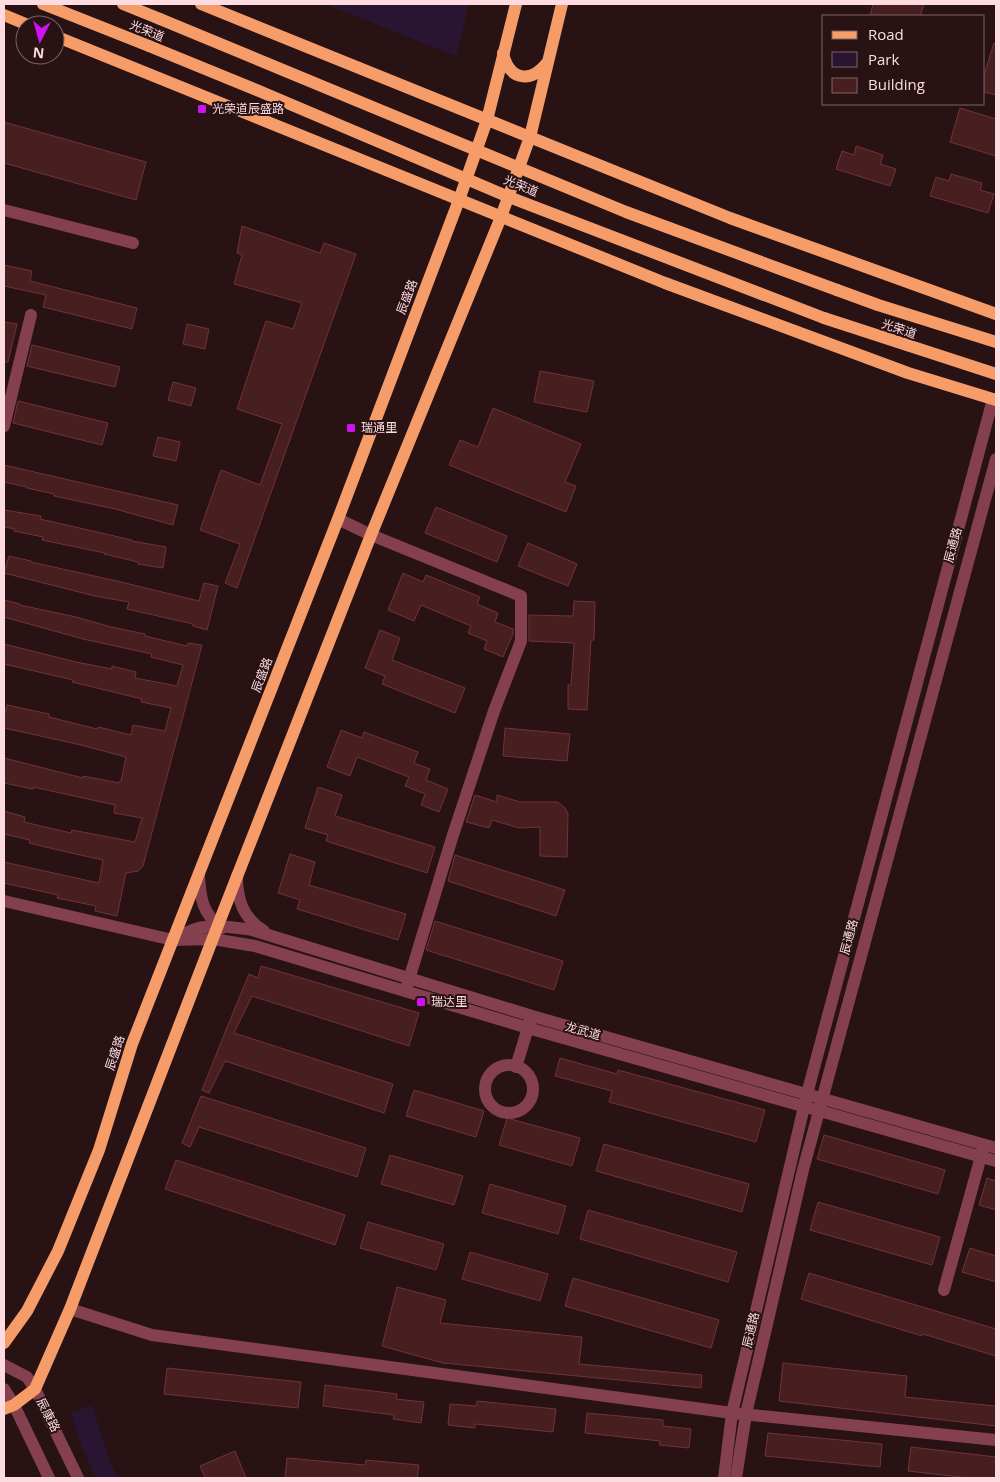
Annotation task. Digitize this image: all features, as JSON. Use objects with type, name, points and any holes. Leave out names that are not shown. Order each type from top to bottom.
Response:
[{"type":"main road","name":"光荣道","points":[[43,4],[259,91],[510,197],[824,318],[996,374]]},
{"type":"main road","name":"光荣道","points":[[123,4],[626,212],[878,305],[996,342]]},
{"type":"main road","points":[[201,4],[730,218],[994,312]]},
{"type":"main road","name":"辰盛路","points":[[4,1343],[27,1311],[58,1251],[99,1150],[132,1044],[338,518],[459,200],[488,120],[516,4]]},
{"type":"main road","points":[[9,1407],[35,1389],[70,1309],[371,534],[501,217],[530,137],[562,4]]},
{"type":"main road","points":[[65,40],[674,287],[908,373],[994,400]]},
{"type":"main road","points":[[504,53],[505,62],[517,75],[534,76],[547,63]]},
{"type":"street","points":[[4,210],[133,243]]},
{"type":"street","points":[[4,426],[31,316]]},
{"type":"street","name":"辰通路","points":[[724,1478],[732,1413],[805,1101],[994,400]]},
{"type":"street","name":"辰通路","points":[[736,1478],[746,1414],[803,1170],[996,459]]},
{"type":"street","points":[[4,901],[173,940],[213,939],[255,946],[408,985],[452,838],[494,711],[521,641],[521,596],[371,534],[338,518]]},
{"type":"street","points":[[198,874],[201,902],[205,912],[218,925],[255,946]]},
{"type":"street","points":[[238,874],[238,898],[246,915],[259,928],[273,936]]},
{"type":"street","name":"龙武道","points":[[173,940],[182,934],[218,925],[252,930],[408,985],[530,1022],[805,1101],[987,1150],[996,1161]]},
{"type":"street","points":[[516,1066],[530,1022]]},
{"type":"street","points":[[944,1290],[987,1150]]},
{"type":"street","points":[[70,1309],[152,1335],[732,1413],[996,1440]]},
{"type":"street","name":"辰康路","points":[[4,1365],[27,1377],[35,1389],[78,1478]]},
{"type":"street","points":[[4,1389],[9,1407],[49,1478]]},
{"type":"green space","points":[[325,4],[469,4],[456,56]]},
{"type":"green space","points":[[92,1405],[109,1459],[118,1478],[96,1478],[82,1447],[71,1413]]},
{"type":"building","points":[[873,4],[924,4],[920,15],[870,15]]},
{"type":"building","points":[[994,43],[996,44],[996,95],[985,92],[985,72]]},
{"type":"building","points":[[960,108],[996,119],[996,156],[950,142]]},
{"type":"building","points":[[4,122],[146,162],[136,200],[4,163]]},
{"type":"building","points":[[856,146],[883,155],[880,164],[896,169],[890,186],[836,169],[842,151],[854,155]]},
{"type":"building","points":[[951,174],[982,183],[980,190],[994,194],[988,213],[930,196],[936,177],[949,181]]},
{"type":"building","points":[[242,226],[320,253],[324,243],[356,254],[237,588],[225,583],[240,544],[200,530],[221,470],[260,485],[282,424],[237,409],[266,321],[293,329],[302,303],[234,284],[242,255],[237,253]]},
{"type":"building","points":[[4,265],[32,271],[30,281],[137,308],[132,329],[43,307],[46,295],[4,286]]},
{"type":"building","points":[[4,322],[17,324],[8,362],[4,362]]},
{"type":"building","points":[[187,324],[209,329],[205,349],[183,344]]},
{"type":"building","points":[[32,345],[120,367],[115,387],[27,366]]},
{"type":"building","points":[[540,371],[594,381],[587,412],[534,402]]},
{"type":"building","points":[[173,382],[196,388],[191,406],[168,400]]},
{"type":"building","points":[[18,401],[108,423],[102,445],[13,423]]},
{"type":"building","points":[[493,408],[581,444],[565,482],[576,486],[566,512],[449,465],[460,440],[478,447]]},
{"type":"building","points":[[158,437],[180,442],[176,461],[153,456]]},
{"type":"building","points":[[4,465],[178,505],[173,525],[4,482]]},
{"type":"building","points":[[436,507],[507,536],[497,562],[425,533]]},
{"type":"building","points":[[4,510],[41,516],[40,519],[132,541],[166,547],[163,568],[138,564],[138,562],[105,553],[42,540],[43,537],[14,531],[15,529],[4,527]]},
{"type":"building","points":[[528,543],[577,564],[568,586],[518,566]]},
{"type":"building","points":[[9,556],[199,601],[204,583],[218,586],[207,630],[193,626],[193,624],[127,609],[129,602],[95,596],[4,573]]},
{"type":"building","points":[[403,573],[423,582],[426,575],[480,597],[477,604],[498,613],[495,622],[513,629],[513,634],[503,657],[484,649],[487,641],[468,633],[471,626],[421,605],[414,621],[388,610]]},
{"type":"building","points":[[4,600],[187,646],[188,643],[202,645],[143,866],[138,871],[126,873],[117,916],[95,911],[96,906],[57,898],[58,895],[4,883],[4,862],[99,883],[103,860],[29,843],[30,840],[4,834],[4,811],[25,817],[24,822],[71,833],[72,830],[135,842],[142,818],[114,813],[115,805],[33,787],[33,789],[4,783],[4,758],[83,778],[83,776],[119,783],[126,757],[4,728],[7,705],[49,714],[49,717],[97,729],[98,727],[131,735],[133,725],[165,731],[171,708],[141,702],[142,699],[72,682],[73,680],[4,664],[4,644],[76,662],[112,669],[112,666],[136,672],[135,678],[177,686],[183,665],[151,657],[152,654],[83,639],[4,617]]},
{"type":"building","points":[[574,601],[595,602],[594,640],[591,640],[587,710],[568,709],[568,685],[571,685],[574,643],[529,641],[529,615],[573,616]]},
{"type":"building","points":[[380,630],[400,638],[392,660],[465,688],[455,713],[382,684],[385,676],[365,668]]},
{"type":"building","points":[[505,728],[570,734],[567,761],[503,756]]},
{"type":"building","points":[[341,730],[362,738],[364,732],[418,752],[414,763],[430,769],[426,780],[448,789],[439,812],[421,805],[425,794],[405,786],[409,777],[357,757],[350,776],[327,767]]},
{"type":"building","points":[[318,787],[342,795],[335,816],[435,847],[427,873],[326,841],[328,835],[305,828]]},
{"type":"building","points":[[475,795],[497,802],[497,795],[520,802],[558,802],[565,808],[568,814],[567,857],[540,856],[540,827],[519,828],[492,820],[489,828],[466,822]]},
{"type":"building","points":[[290,854],[315,862],[309,885],[406,914],[398,940],[297,909],[300,900],[278,893]]},
{"type":"building","points":[[455,855],[565,890],[556,916],[448,881]]},
{"type":"building","points":[[435,921],[563,961],[554,990],[426,950]]},
{"type":"building","points":[[261,966],[419,1013],[409,1046],[252,996],[234,1033],[393,1084],[384,1113],[225,1061],[209,1093],[202,1090],[249,974],[258,978]]},
{"type":"building","points":[[560,1058],[617,1074],[618,1070],[765,1110],[756,1142],[609,1102],[612,1091],[555,1076]]},
{"type":"building","points":[[414,1090],[484,1111],[476,1137],[406,1116]]},
{"type":"building","points":[[201,1096],[366,1148],[357,1177],[199,1127],[190,1147],[182,1143]]},
{"type":"building","points":[[507,1118],[580,1138],[572,1166],[499,1145]]},
{"type":"building","points":[[824,1135],[945,1170],[938,1194],[817,1159]]},
{"type":"building","points":[[604,1144],[749,1184],[742,1212],[596,1171]]},
{"type":"building","points":[[390,1155],[463,1176],[454,1205],[381,1184]]},
{"type":"building","points":[[176,1160],[345,1215],[335,1245],[165,1189]]},
{"type":"building","points":[[987,1178],[996,1181],[996,1210],[979,1205]]},
{"type":"building","points":[[490,1184],[566,1206],[558,1234],[482,1213]]},
{"type":"building","points":[[818,1202],[940,1237],[932,1265],[810,1230]]},
{"type":"building","points":[[588,1210],[737,1252],[728,1282],[580,1239]]},
{"type":"building","points":[[368,1222],[444,1244],[436,1270],[360,1248]]},
{"type":"building","points":[[970,1248],[996,1256],[996,1282],[962,1272]]},
{"type":"building","points":[[470,1252],[548,1274],[540,1301],[462,1279]]},
{"type":"building","points":[[809,1273],[996,1329],[996,1356],[923,1334],[922,1336],[801,1299]]},
{"type":"building","points":[[573,1278],[719,1320],[711,1348],[565,1306]]},
{"type":"building","points":[[397,1287],[446,1300],[440,1323],[582,1337],[579,1364],[702,1375],[701,1388],[443,1363],[382,1346]]},
{"type":"building","points":[[783,1363],[907,1376],[905,1397],[996,1406],[996,1426],[779,1401]]},
{"type":"building","points":[[167,1368],[301,1382],[298,1408],[164,1394]]},
{"type":"building","points":[[325,1385],[397,1394],[396,1399],[424,1402],[421,1423],[393,1419],[394,1415],[323,1406]]},
{"type":"building","points":[[477,1401],[556,1409],[553,1432],[475,1424],[475,1428],[448,1425],[450,1404],[476,1406]]},
{"type":"building","points":[[587,1413],[663,1420],[663,1426],[691,1429],[689,1448],[659,1445],[660,1441],[585,1433]]},
{"type":"building","points":[[768,1433],[882,1444],[880,1467],[765,1456]]},
{"type":"building","points":[[911,1447],[996,1457],[996,1478],[969,1478],[908,1471]]},
{"type":"building","points":[[235,1451],[246,1478],[205,1478],[200,1466]]},
{"type":"building","points":[[287,1458],[365,1465],[366,1460],[419,1465],[417,1478],[285,1478]]},
{"type":"place","name":"光荣道辰盛路","points":[[202,109]]},
{"type":"place","name":"瑞通里","points":[[351,428]]},
{"type":"place","name":"瑞达里","points":[[421,1002]]}]
